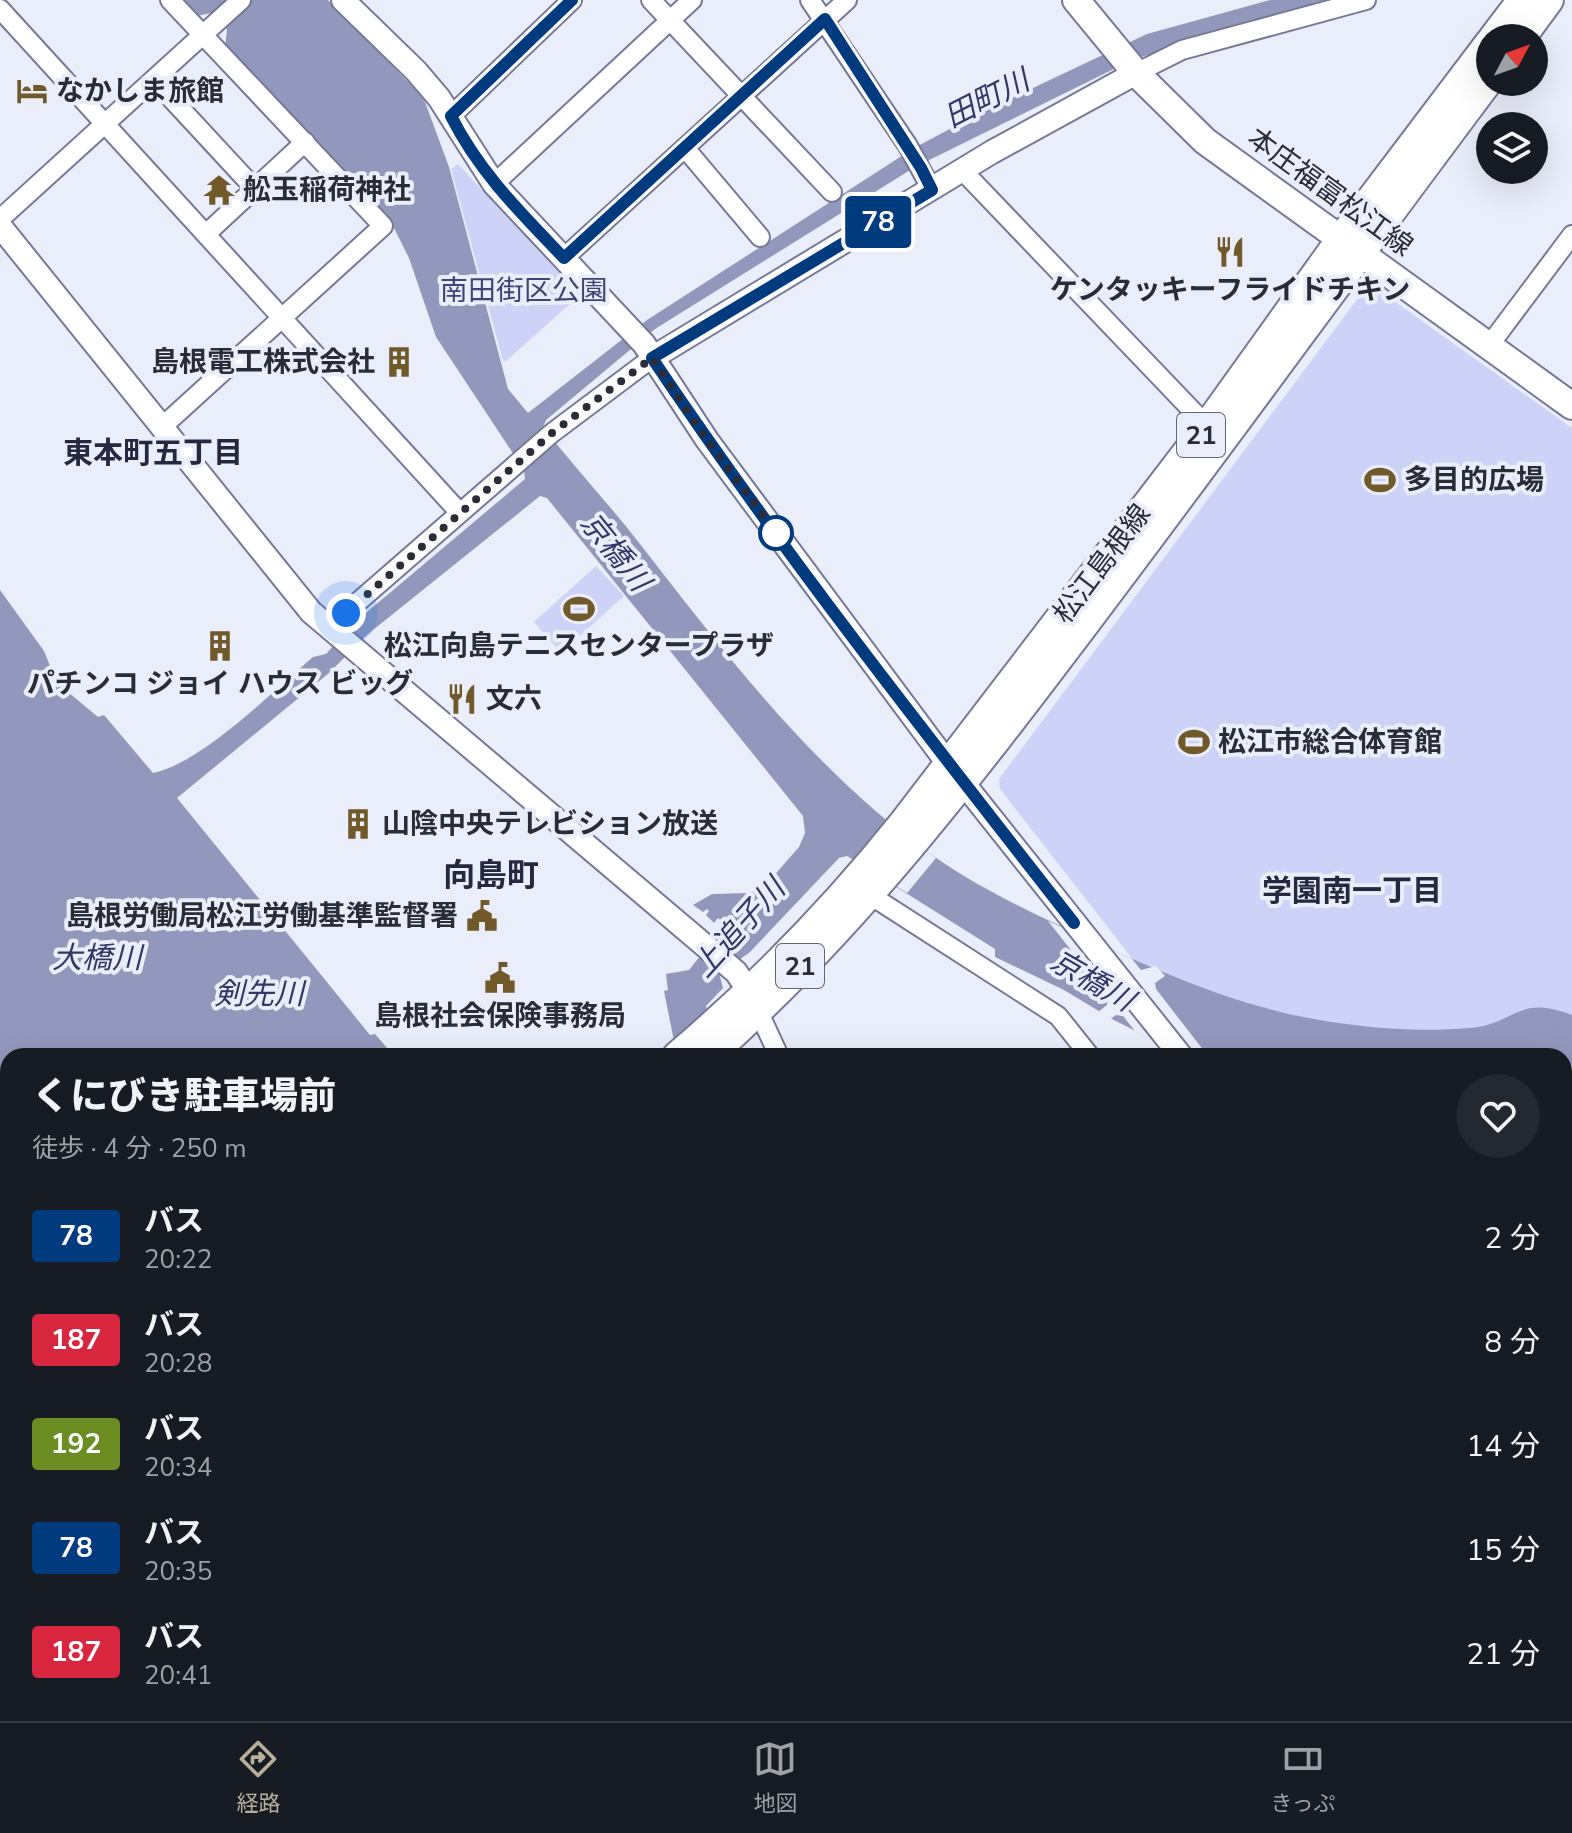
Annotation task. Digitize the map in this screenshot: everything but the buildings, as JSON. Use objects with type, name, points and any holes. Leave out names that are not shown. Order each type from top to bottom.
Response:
[{"type":"main road","name":"本庄福富松江線","points":[[1076,0],[1133,69],[1205,141],[1572,406]]},
{"type":"main road","name":"松江島根線","points":[[1504,24],[1522,0]]},
{"type":"main road","points":[[1531,24],[1549,0]]},
{"type":"main road","name":"松江島根線","points":[[713,1044],[747,990],[872,883],[1227,436],[1350,246],[1476,63]]},
{"type":"main road","name":"松江島根線","points":[[956,774],[1207,426],[1350,246],[1476,96]]},
{"type":"street","points":[[163,426],[383,226],[305,142],[210,29],[170,0]]},
{"type":"street","points":[[0,219],[241,0]]},
{"type":"street","points":[[343,0],[416,71],[451,116],[474,159],[494,184],[629,326],[707,440],[956,774],[1175,1048]]},
{"type":"street","points":[[451,116],[572,0]]},
{"type":"street","points":[[651,0],[832,192]]},
{"type":"street","points":[[494,184],[692,0]]},
{"type":"street","points":[[810,0],[910,149],[932,190]]},
{"type":"street","points":[[564,258],[847,0]]},
{"type":"street","points":[[332,631],[460,513],[648,351],[932,190],[1133,69],[1182,50],[1366,0]]},
{"type":"street","points":[[0,9],[460,513]]},
{"type":"street","points":[[155,81],[255,189]]},
{"type":"street","points":[[206,234],[305,142]]},
{"type":"street","points":[[685,148],[760,237]]},
{"type":"street","points":[[962,170],[1207,426]]},
{"type":"street","points":[[0,226],[311,612],[675,922],[747,990],[775,1048]]},
{"type":"street","points":[[1488,347],[1572,235]]},
{"type":"street","points":[[872,883],[1058,1016],[1084,1048]]},
{"type":"green space","name":"南田街区公園","points":[[458,164],[580,295],[506,361],[503,361],[451,169]]},
{"type":"green space","points":[[1373,286],[1572,428],[1572,1048],[1202,1048],[1148,971],[1141,970],[1000,789],[999,779],[1364,290]]},
{"type":"green space","name":"松江向島テニスセンタープラザ","points":[[596,566],[624,596],[561,653],[534,622]]},
{"type":"water","points":[[182,0],[328,0],[416,90],[425,102],[449,167],[508,389],[528,413],[647,320],[914,148],[978,114],[1147,34],[1270,0],[1344,0],[1134,59],[915,167],[655,329],[546,420],[543,427],[776,712],[851,789],[892,824],[955,870],[1017,905],[1103,946],[1220,994],[1268,1009],[1359,1026],[1426,1030],[1470,1028],[1528,1009],[1554,1009],[1572,1015],[1572,1048],[1169,1048],[1064,990],[995,957],[995,949],[847,856],[839,858],[749,953],[719,973],[723,988],[706,1006],[716,1048],[675,1048],[664,991],[668,990],[666,974],[689,970],[716,936],[727,936],[731,929],[718,918],[714,923],[706,915],[707,909],[703,912],[693,905],[712,894],[750,893],[764,887],[799,847],[805,833],[803,816],[547,498],[540,496],[368,634],[329,673],[177,798],[370,1035],[375,1034],[387,1048],[0,1048],[0,590],[44,651],[57,683],[98,717],[104,715],[153,773],[172,767],[215,741],[313,657],[326,654],[354,623],[525,479],[524,470],[436,337],[409,258],[393,226],[225,48],[227,29],[211,13],[197,16]]},
{"type":"pier","points":[[886,820],[936,858],[907,893],[853,859]]},
{"type":"pier","points":[[1048,921],[1132,959],[1141,970],[1156,966],[1165,976],[1155,983],[1156,989],[1202,1048],[1169,1048],[1135,1031],[1123,1016],[1116,1015],[1108,1021],[1098,1012],[1107,1005],[1108,997]]},
{"type":"bus line","name":"78","points":[[572,0],[451,116],[474,159],[564,258],[825,19],[921,168],[932,190],[652,358],[707,440],[881,675],[1074,923]]},
{"type":"place","name":"なかしま旅館","points":[[32,91]]},
{"type":"place","name":"舩玉稲荷神社","points":[[219,190]]},
{"type":"place","name":"ケンタッキーフライドチキン","points":[[1230,252]]},
{"type":"place","name":"島根電工株式会社","points":[[399,362]]},
{"type":"place","name":"多目的広場","points":[[1380,480]]},
{"type":"place","name":"松江向島テニスセンタープラザ","points":[[579,609]]},
{"type":"place","name":"パチンコ ジョイ ハウス ビッグ","points":[[220,646]]},
{"type":"place","name":"文六","points":[[462,699]]},
{"type":"place","name":"松江市総合体育館","points":[[1194,742]]},
{"type":"place","name":"山陰中央テレビション放送","points":[[358,824]]},
{"type":"place","name":"島根労働局松江労働基準監督署","points":[[482,916]]},
{"type":"place","name":"島根社会保険事務局","points":[[500,978]]},
{"type":"district","name":"東本町五丁目","points":[[153,453]]},
{"type":"district","name":"向島町","points":[[491,875]]},
{"type":"district","name":"学園南一丁目","points":[[1352,891]]},
{"type":"route","points":[[346,613],[552,433],[652,358],[707,440],[781,539],[776,533]]},
{"type":"water label","name":"田町川","points":[[987,99]]},
{"type":"water label","name":"京橋川","points":[[615,552]]},
{"type":"water label","name":"上追子川","points":[[739,928]]},
{"type":"water label","name":"大橋川","points":[[97,958]]},
{"type":"water label","name":"京橋川","points":[[1092,981]]},
{"type":"water label","name":"剣先川","points":[[259,994]]}]
